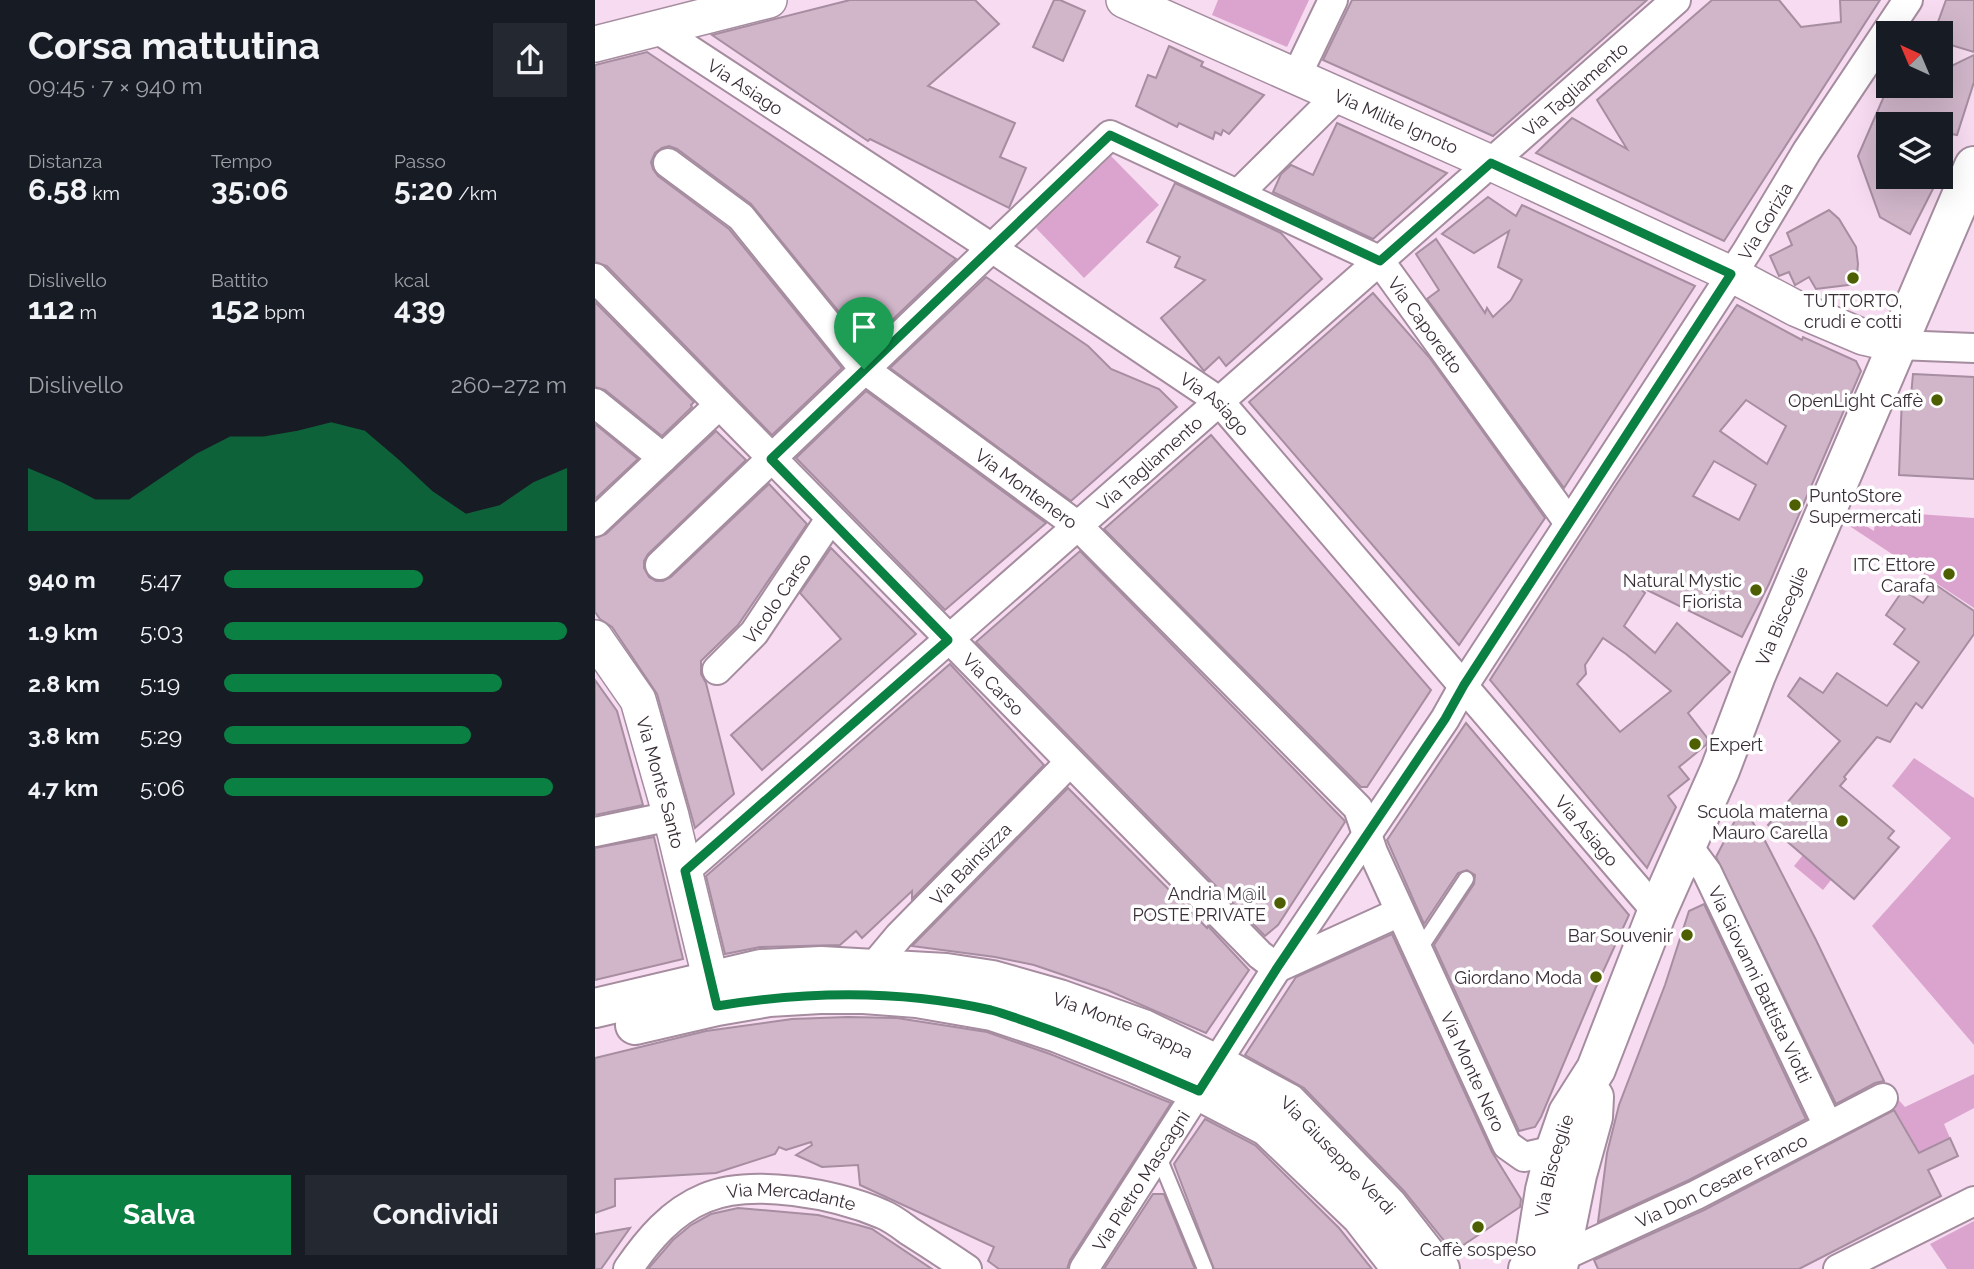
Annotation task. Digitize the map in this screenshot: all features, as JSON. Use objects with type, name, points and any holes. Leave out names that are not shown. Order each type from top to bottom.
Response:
[{"type":"main road","name":"Via Bisceglie","points":[[1596,1069],[1593,1116],[1549,1265],[1534,1259],[1545,1190],[1568,1113],[1596,1069],[1657,912],[1720,770],[1756,675],[1971,181]]},
{"type":"main road","name":"Via Monte Grappa","points":[[595,1034],[714,993],[761,969],[873,967],[992,980],[1059,999],[1143,1029],[1207,1078]]},
{"type":"main road","name":"Via Monte Grappa","points":[[595,1008],[714,993],[769,998],[864,994],[917,998],[992,1010],[1207,1078]]},
{"type":"main road","name":"Via Giuseppe Verdi","points":[[1207,1078],[1268,1127],[1361,1216],[1402,1269]]},
{"type":"main road","name":"Via Giuseppe Verdi","points":[[1207,1078],[1288,1103],[1388,1206],[1440,1269]]},
{"type":"street","points":[[595,44],[769,0]]},
{"type":"street","name":"Via Milite Ignoto","points":[[1124,0],[1491,163],[1731,274],[1797,309],[1863,337],[1898,345]]},
{"type":"street","points":[[1296,77],[1333,0]]},
{"type":"street","name":"Via Tagliamento","points":[[685,871],[1676,0]]},
{"type":"street","name":"Via Gorizia","points":[[1207,1078],[1277,968],[1445,719],[1464,685],[1731,274],[1807,151],[1907,0]]},
{"type":"street","name":"Via Asiago","points":[[656,29],[992,248],[1219,401],[1657,912]]},
{"type":"street","points":[[1238,194],[1338,95]]},
{"type":"street","name":"Via Caporetto","points":[[992,248],[1110,135],[1380,261],[1569,523]]},
{"type":"street","name":"Via Montenero","points":[[668,163],[741,217],[864,369],[1078,526],[1358,808],[1367,834]]},
{"type":"street","points":[[660,565],[992,248]]},
{"type":"street","name":"Via Carso","points":[[595,278],[1069,764],[1259,955],[1277,968]]},
{"type":"street","points":[[1898,345],[1974,348]]},
{"type":"street","points":[[595,403],[663,458]]},
{"type":"street","points":[[595,522],[719,405]]},
{"type":"street","name":"Vicolo Carso","points":[[717,670],[754,633],[830,520]]},
{"type":"street","name":"Via Monte Santo","points":[[595,638],[638,700],[671,816],[714,993]]},
{"type":"street","name":"Via Bainsizza","points":[[873,967],[899,936],[1069,764]]},
{"type":"street","points":[[595,832],[671,816]]},
{"type":"street","name":"Via Monte Nero","points":[[1367,834],[1507,1145],[1524,1157],[1555,1150]]},
{"type":"street","name":"Via Giovanni Battista Viotti","points":[[1688,845],[1707,872],[1828,1126]]},
{"type":"street","points":[[1277,968],[1401,912]]},
{"type":"street","name":"Via Pietro Mascagni","points":[[1084,1269],[1207,1078]]},
{"type":"street","name":"Via Don Cesare Franco","points":[[1549,1265],[1696,1195],[1883,1098]]},
{"type":"street","name":"Via Mercadante","points":[[628,1269],[650,1237],[679,1212],[706,1197],[738,1191],[785,1189],[838,1198],[884,1214],[967,1269]]},
{"type":"street","points":[[1838,1269],[1974,1200]]},
{"type":"lane","points":[[1419,950],[1466,879]]},
{"type":"lane","points":[[1158,1155],[1205,1269]]},
{"type":"shaded area","points":[[1218,0],[1309,0],[1287,47],[1212,15]]},
{"type":"shaded area","points":[[1111,156],[1159,205],[1084,278],[1036,228]]},
{"type":"shaded area","name":"ITC Ettore Carafa","points":[[1876,511],[1974,518],[1974,608],[1851,527],[1854,518],[1874,531]]},
{"type":"shaded area","points":[[1914,758],[1974,798],[1974,1045],[1872,926],[1951,838],[1892,786]]},
{"type":"shaded area","points":[[1803,855],[1831,880],[1823,890],[1794,866]]},
{"type":"shaded area","points":[[1974,1074],[1974,1108],[1944,1124],[1950,1138],[1920,1153],[1893,1107],[1885,1085],[1905,1107]]},
{"type":"shaded area","points":[[1974,1221],[1974,1269],[1947,1269],[1930,1244]]},
{"type":"building","points":[[850,0],[975,0],[999,24],[928,86],[1015,123],[1000,157],[1026,168],[1009,208],[870,139],[868,141],[712,35]]},
{"type":"building","points":[[1054,0],[1085,11],[1063,61],[1033,47]]},
{"type":"building","points":[[1352,0],[1647,0],[1493,136],[1323,60]]},
{"type":"building","points":[[1712,0],[1779,0],[1801,27],[1841,22],[1840,0],[1880,0],[1724,241],[1536,153],[1572,118],[1627,149],[1597,100]]},
{"type":"building","points":[[1946,0],[1974,0],[1974,52],[1953,46],[1953,21],[1938,21]]},
{"type":"building","points":[[1169,46],[1203,62],[1201,66],[1264,95],[1229,134],[1223,130],[1221,135],[1215,132],[1213,139],[1179,123],[1177,127],[1136,106],[1148,75],[1156,78]]},
{"type":"building","points":[[647,52],[956,259],[866,345],[751,204],[677,149],[669,146],[655,153],[651,162],[658,176],[729,229],[842,368],[772,435],[607,266],[595,262],[595,65]]},
{"type":"building","points":[[1974,55],[1974,82],[1957,135],[1953,134],[1953,112],[1877,112],[1883,98],[1953,98],[1953,65]]},
{"type":"building","points":[[1876,115],[1876,189],[1933,189],[1910,234],[1880,217],[1858,156]]},
{"type":"building","points":[[1337,123],[1447,173],[1373,239],[1273,192],[1281,174],[1291,165],[1313,175]]},
{"type":"building","points":[[1175,183],[1281,233],[1322,279],[1226,366],[1219,357],[1204,371],[1161,318],[1205,280],[1175,267],[1180,257],[1147,242]]},
{"type":"building","points":[[1488,197],[1516,216],[1522,205],[1695,286],[1564,488],[1427,299],[1439,290],[1416,254],[1436,239],[1485,313],[1487,308],[1493,317],[1511,300],[1522,280],[1498,267],[1509,231],[1474,253],[1442,234]]},
{"type":"building","points":[[1829,210],[1839,219],[1856,247],[1856,284],[1816,289],[1809,277],[1795,285],[1789,272],[1779,276],[1770,256],[1792,245],[1787,233]]},
{"type":"building","points":[[986,277],[1088,346],[1111,369],[1159,389],[1177,407],[1071,501],[890,368]]},
{"type":"building","points":[[1373,293],[1429,357],[1545,518],[1459,645],[1249,402]]},
{"type":"building","points":[[595,302],[694,402],[662,436],[605,390],[595,387]]},
{"type":"building","points":[[1737,305],[1802,340],[1803,337],[1856,361],[1861,371],[1769,584],[1742,637],[1635,584],[1645,593],[1624,626],[1655,653],[1677,623],[1730,672],[1688,713],[1708,739],[1706,745],[1679,767],[1689,779],[1668,796],[1676,807],[1647,868],[1490,680]],"holes":[[[1746,400],[1786,426],[1767,464],[1720,431]],[[1714,461],[1756,485],[1739,520],[1693,496]],[[1603,638],[1671,691],[1620,732],[1577,684],[1586,674],[1585,665]]]},
{"type":"building","points":[[1913,374],[1974,377],[1974,479],[1899,475],[1902,396],[1911,396]]},
{"type":"building","points":[[866,391],[1046,523],[945,610],[796,458]]},
{"type":"building","points":[[595,424],[638,459],[595,499]]},
{"type":"building","points":[[716,431],[746,460],[648,554],[644,568],[649,577],[663,581],[671,577],[769,484],[807,524],[738,625],[701,661],[701,674],[706,683],[734,794],[695,828],[657,694],[612,627],[595,612],[595,538],[606,534]]},
{"type":"building","points":[[1211,435],[1431,690],[1367,787],[1361,787],[1104,529]]},
{"type":"building","points":[[831,548],[916,634],[762,770],[731,735],[841,639],[800,593]]},
{"type":"building","points":[[1080,551],[1345,822],[1278,925],[1265,936],[976,642]]},
{"type":"building","points":[[1936,585],[1974,611],[1974,634],[1922,708],[1916,703],[1890,742],[1877,737],[1844,777],[1846,779],[1840,786],[1894,831],[1888,838],[1899,847],[1854,899],[1768,825],[1840,741],[1788,696],[1800,678],[1823,693],[1837,673],[1887,706],[1919,662],[1894,644],[1905,629],[1886,615],[1903,590],[1923,603]]},
{"type":"building","points":[[950,664],[1044,765],[912,899],[912,891],[862,938],[856,931],[840,945],[760,947],[725,954],[706,876]]},
{"type":"building","points":[[595,680],[617,711],[643,805],[595,815]]},
{"type":"building","points":[[1466,723],[1629,915],[1541,1117],[1535,1127],[1519,1131],[1434,945],[1474,884],[1475,875],[1467,870],[1458,873],[1424,924],[1387,840]]},
{"type":"building","points":[[1068,788],[1249,970],[1206,1033],[1107,990],[1034,965],[912,946]]},
{"type":"building","points":[[1743,805],[1760,835],[1761,833],[1816,940],[1884,1081],[1836,1104],[1716,857]]},
{"type":"building","points":[[654,837],[683,959],[595,980],[595,848]]},
{"type":"building","points":[[1704,904],[1806,1119],[1689,1180],[1598,1222],[1607,1153],[1619,1105],[1665,985],[1689,911]]},
{"type":"building","points":[[1392,934],[1492,1152],[1521,1199],[1520,1207],[1453,1252],[1404,1191],[1304,1088],[1245,1055],[1296,977]]},
{"type":"building","points":[[897,1018],[987,1032],[1050,1054],[1171,1103],[1070,1260],[1067,1269],[999,1269],[988,1261],[994,1247],[860,1185],[858,1165],[822,1167],[796,1155],[812,1145],[811,1142],[786,1150],[779,1147],[775,1154],[716,1173],[615,1179],[615,1206],[595,1213],[595,1058],[706,1031],[792,1019]]},
{"type":"building","points":[[1894,1110],[1919,1153],[1950,1138],[1958,1156],[1928,1170],[1941,1196],[1799,1269],[1598,1269],[1594,1260],[1704,1210]]},
{"type":"building","points":[[1205,1119],[1255,1145],[1339,1228],[1372,1269],[1214,1269],[1174,1164]]},
{"type":"building","points":[[1153,1194],[1164,1194],[1195,1269],[1104,1269]]},
{"type":"building","points":[[738,1208],[818,1215],[872,1229],[932,1269],[648,1269],[673,1240],[691,1225],[711,1214]]},
{"type":"building","points":[[630,1228],[601,1269],[595,1269],[595,1234]]},
{"type":"place","name":"TUTTORTO, crudi e cotti","points":[[1853,278]]},
{"type":"place","name":"OpenLight Caffè","points":[[1937,400]]},
{"type":"place","name":"PuntoStore Supermercati","points":[[1795,505]]},
{"type":"place","name":"ITC Ettore Carafa","points":[[1949,574]]},
{"type":"place","name":"Natural Mystic Fiorista","points":[[1756,590]]},
{"type":"place","name":"Expert","points":[[1695,744]]},
{"type":"place","name":"Scuola materna Mauro Carella","points":[[1842,821]]},
{"type":"place","name":"Andria M@il POSTE PRIVATE","points":[[1280,903]]},
{"type":"place","name":"Bar Souvenir","points":[[1687,935]]},
{"type":"place","name":"Giordano Moda","points":[[1596,977]]},
{"type":"place","name":"Caffè sospeso","points":[[1478,1227]]},
{"type":"route","points":[[1110,135],[1380,261],[1491,163],[1731,274],[1464,685],[1445,719],[1273,974],[1199,1091],[1058,1033],[992,1010],[917,998],[864,994],[769,998],[717,1006],[685,871],[948,640],[771,459],[864,369],[1110,135]]}]
